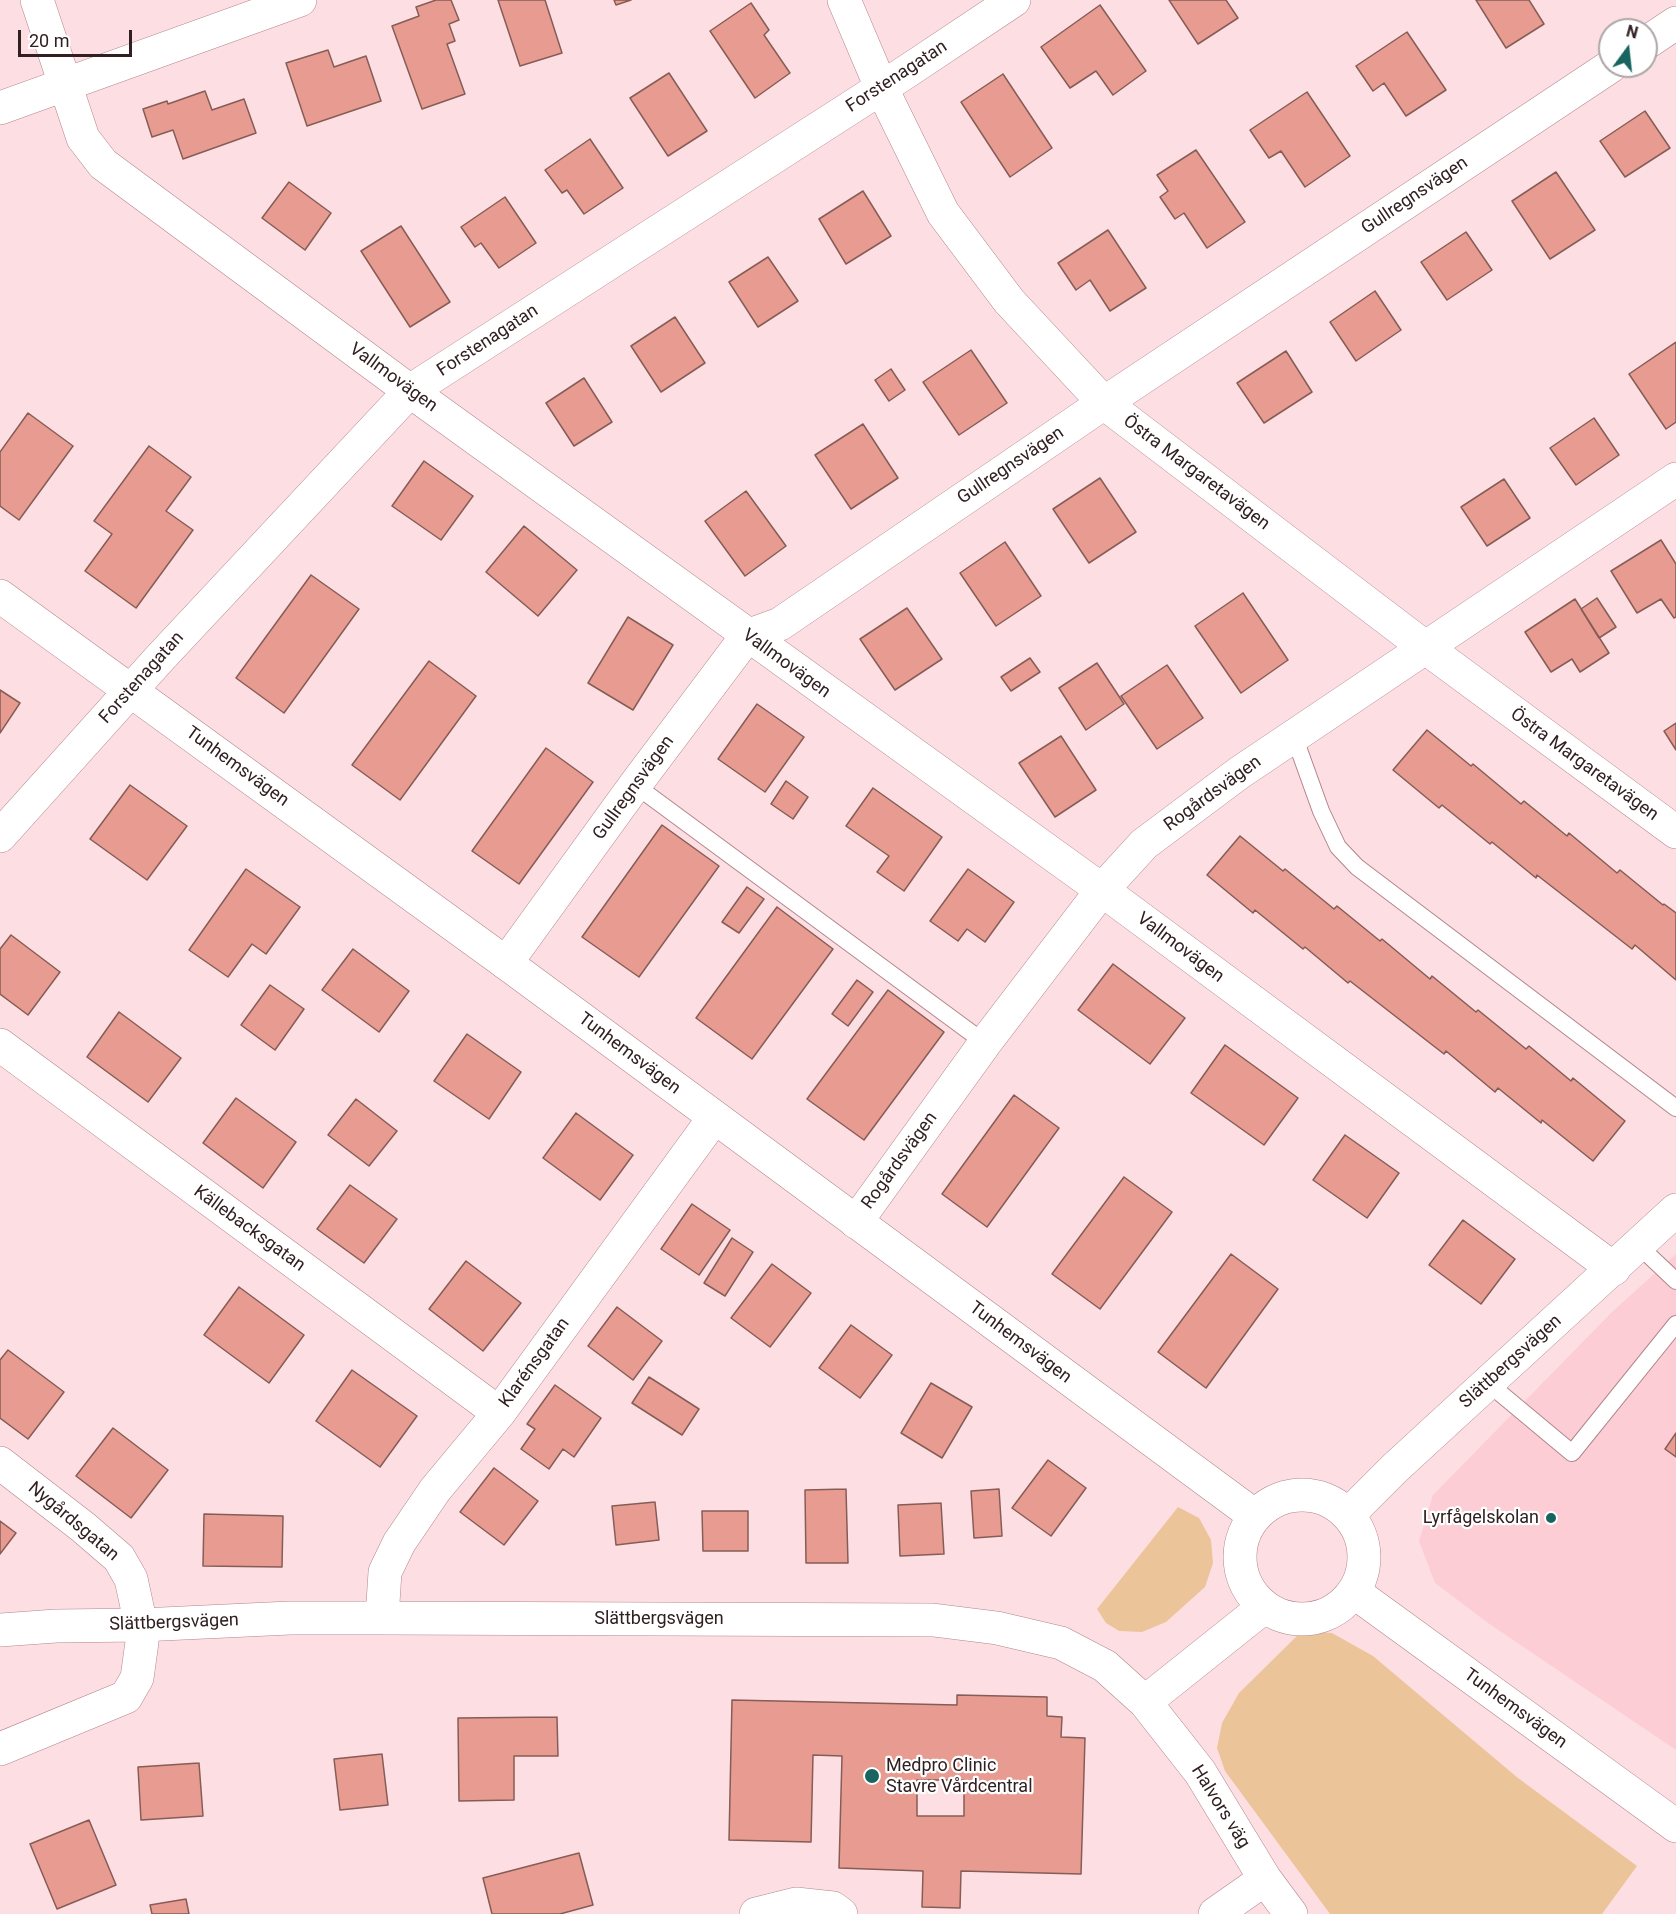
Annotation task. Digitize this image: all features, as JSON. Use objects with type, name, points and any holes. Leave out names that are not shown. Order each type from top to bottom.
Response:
[{"type":"street","name":"Vallmovägen","points":[[37,0],[83,138],[103,164],[747,636],[1102,890],[1614,1269]]},
{"type":"street","points":[[0,108],[300,0]]},
{"type":"street","name":"Östra Margaretavägen","points":[[844,0],[881,87],[943,213],[1009,301],[1104,403],[1426,648],[1676,832]]},
{"type":"street","name":"Forstenagatan","points":[[0,836],[130,690],[410,391],[1014,0]]},
{"type":"street","points":[[1658,35],[1676,23]]},
{"type":"street","name":"Gullregnsvägen","points":[[506,963],[747,636],[780,624],[1104,403],[1598,75]]},
{"type":"street","name":"Rogårdsvägen","points":[[856,1222],[985,1043],[1102,890],[1144,844],[1239,773],[1676,479]]},
{"type":"street","name":"Tunhemsvägen","points":[[0,597],[506,963],[1255,1516]]},
{"type":"street","name":"Källebacksgatan","points":[[0,1045],[499,1413]]},
{"type":"street","name":"Klarénsgatan","points":[[382,1618],[385,1572],[399,1543],[435,1490],[499,1413],[714,1118]]},
{"type":"street","name":"Slättbergsvägen","points":[[1348,1515],[1395,1468],[1676,1210]]},
{"type":"street","name":"Nygårdsgatan","points":[[0,1463],[119,1558],[130,1579],[141,1625],[142,1642],[137,1678],[126,1697],[0,1749]]},
{"type":"street","points":[[1291,1495],[1311,1496],[1331,1502],[1348,1515],[1359,1532],[1364,1552],[1362,1573],[1354,1592],[1340,1607],[1322,1616],[1302,1620],[1282,1616],[1263,1607],[1250,1592],[1241,1573],[1240,1553],[1244,1533],[1255,1516],[1271,1503],[1291,1495]]},
{"type":"street","name":"Tunhemsvägen","points":[[1354,1592],[1676,1826]]},
{"type":"street","points":[[1145,1702],[1263,1607]]},
{"type":"street","name":"Slättbergsvägen","points":[[0,1630],[290,1618],[933,1620],[997,1628],[1061,1643],[1105,1666],[1145,1702]]},
{"type":"street","name":"Halvors väg","points":[[1145,1702],[1200,1772],[1265,1879],[1291,1914]]},
{"type":"street","points":[[1215,1914],[1265,1879]]},
{"type":"street","points":[[756,1914],[796,1904],[833,1908],[841,1914]]},
{"type":"lane","points":[[1294,736],[1321,812],[1338,847],[1357,867],[1676,1108]]},
{"type":"lane","points":[[635,785],[985,1043]]},
{"type":"lane","points":[[1638,1245],[1676,1281]]},
{"type":"lane","points":[[1488,1383],[1572,1453],[1676,1324]]},
{"type":"shaded area","name":"Lyrfågelskolan","points":[[1676,1254],[1676,1750],[1488,1623],[1435,1583],[1419,1541],[1433,1495],[1611,1313]]},
{"type":"shaded area","points":[[1178,1507],[1199,1518],[1211,1540],[1213,1563],[1205,1587],[1166,1622],[1142,1632],[1119,1631],[1106,1623],[1097,1609]]},
{"type":"shaded area","points":[[1302,1631],[1332,1633],[1373,1656],[1518,1778],[1637,1866],[1602,1914],[1330,1914],[1225,1771],[1217,1748],[1222,1723],[1239,1693]]},
{"type":"building","points":[[436,0],[451,0],[459,20],[449,24],[455,41],[447,44],[465,94],[422,109],[392,26],[419,16],[416,7]]},
{"type":"building","points":[[498,0],[545,0],[562,53],[520,66]]},
{"type":"building","points":[[614,0],[631,0],[616,5]]},
{"type":"building","points":[[1169,0],[1226,0],[1238,18],[1198,44]]},
{"type":"building","points":[[1476,0],[1529,0],[1544,24],[1506,48]]},
{"type":"building","points":[[751,3],[769,30],[764,35],[790,73],[755,98],[710,31]]},
{"type":"building","points":[[1100,5],[1146,71],[1113,95],[1096,71],[1070,88],[1041,47]]},
{"type":"building","points":[[1407,32],[1446,90],[1406,116],[1384,83],[1373,91],[1356,66]]},
{"type":"building","points":[[328,50],[334,67],[366,56],[381,101],[307,126],[286,63]]},
{"type":"building","points":[[669,73],[707,131],[668,156],[630,98]]},
{"type":"building","points":[[1003,74],[1052,148],[1010,177],[961,102]]},
{"type":"building","points":[[205,91],[212,110],[244,99],[256,133],[183,159],[173,130],[152,137],[143,109],[167,101],[168,104]]},
{"type":"building","points":[[1307,92],[1350,156],[1305,187],[1281,151],[1269,158],[1250,130]]},
{"type":"building","points":[[1645,111],[1670,148],[1625,177],[1600,141]]},
{"type":"building","points":[[590,139],[623,188],[584,214],[567,190],[562,193],[545,170]]},
{"type":"building","points":[[1196,150],[1245,222],[1207,248],[1184,213],[1175,219],[1160,197],[1168,191],[1157,175]]},
{"type":"building","points":[[1556,172],[1595,230],[1550,259],[1512,201]]},
{"type":"building","points":[[289,182],[331,213],[305,250],[262,218]]},
{"type":"building","points":[[863,191],[891,236],[846,264],[819,219]]},
{"type":"building","points":[[505,197],[536,243],[499,268],[481,243],[475,247],[461,227]]},
{"type":"building","points":[[401,226],[450,302],[410,327],[361,251]]},
{"type":"building","points":[[1108,230],[1146,288],[1110,311],[1090,280],[1076,290],[1058,263]]},
{"type":"building","points":[[1466,232],[1492,270],[1447,300],[1421,262]]},
{"type":"building","points":[[768,257],[798,301],[758,327],[729,282]]},
{"type":"building","points":[[1375,291],[1401,330],[1356,361],[1330,322]]},
{"type":"building","points":[[675,317],[705,363],[661,392],[631,346]]},
{"type":"building","points":[[1676,342],[1676,422],[1666,429],[1629,374]]},
{"type":"building","points":[[971,350],[1007,403],[959,435],[923,382]]},
{"type":"building","points":[[1286,351],[1312,392],[1264,423],[1237,383]]},
{"type":"building","points":[[891,369],[905,390],[889,401],[875,380]]},
{"type":"building","points":[[584,378],[612,422],[574,446],[546,403]]},
{"type":"building","points":[[28,413],[73,446],[19,520],[0,506],[0,452]]},
{"type":"building","points":[[1594,418],[1619,455],[1576,485],[1550,448]]},
{"type":"building","points":[[863,424],[898,478],[851,509],[815,455]]},
{"type":"building","points":[[149,446],[191,477],[166,511],[193,530],[136,608],[85,571],[112,534],[94,521]]},
{"type":"building","points":[[424,461],[473,496],[441,540],[392,506]]},
{"type":"building","points":[[1100,478],[1136,532],[1089,563],[1053,509]]},
{"type":"building","points":[[1504,479],[1530,518],[1487,546],[1461,507]]},
{"type":"building","points":[[746,491],[786,546],[745,576],[705,521]]},
{"type":"building","points":[[524,526],[577,570],[538,616],[486,572]]},
{"type":"building","points":[[1661,540],[1676,564],[1676,617],[1674,618],[1661,599],[1637,613],[1611,571]]},
{"type":"building","points":[[1005,542],[1041,596],[996,626],[960,573]]},
{"type":"building","points":[[311,575],[359,609],[284,713],[236,678]]},
{"type":"building","points":[[1243,593],[1288,660],[1241,693],[1195,626]]},
{"type":"building","points":[[1597,598],[1616,627],[1599,638],[1581,609]]},
{"type":"building","points":[[1575,599],[1609,653],[1580,672],[1572,659],[1551,672],[1525,632]]},
{"type":"building","points":[[907,608],[942,659],[895,690],[860,639]]},
{"type":"building","points":[[628,617],[673,645],[633,710],[588,683]]},
{"type":"building","points":[[1030,658],[1040,672],[1011,691],[1001,677]]},
{"type":"building","points":[[429,661],[476,696],[400,800],[352,765]]},
{"type":"building","points":[[1097,663],[1124,704],[1086,730],[1059,688]]},
{"type":"building","points":[[1167,665],[1203,718],[1157,749],[1121,696]]},
{"type":"building","points":[[0,690],[20,703],[0,733]]},
{"type":"building","points":[[757,704],[804,737],[765,792],[718,759]]},
{"type":"building","points":[[1676,723],[1676,750],[1664,731]]},
{"type":"building","points":[[1427,730],[1521,804],[1524,801],[1567,836],[1569,833],[1617,873],[1620,870],[1676,913],[1676,980],[1635,945],[1632,949],[1537,875],[1536,878],[1492,842],[1490,844],[1442,805],[1439,808],[1393,770]]},
{"type":"building","points":[[1061,736],[1096,790],[1055,817],[1019,763]]},
{"type":"building","points":[[546,748],[593,782],[519,884],[472,851]]},
{"type":"building","points":[[786,781],[808,797],[793,819],[771,804]]},
{"type":"building","points":[[130,785],[187,826],[147,880],[90,839]]},
{"type":"building","points":[[873,788],[942,837],[904,891],[877,872],[889,856],[846,826]]},
{"type":"building","points":[[662,825],[719,866],[639,977],[582,937]]},
{"type":"building","points":[[1240,836],[1334,909],[1337,906],[1380,941],[1382,939],[1430,979],[1432,976],[1476,1012],[1478,1010],[1526,1049],[1529,1046],[1571,1081],[1573,1078],[1625,1121],[1593,1161],[1498,1088],[1495,1092],[1446,1051],[1444,1054],[1350,981],[1348,983],[1255,910],[1253,913],[1207,875]]},
{"type":"building","points":[[246,869],[300,907],[266,954],[252,944],[228,977],[189,950]]},
{"type":"building","points":[[968,869],[1014,902],[985,942],[967,929],[958,941],[930,921]]},
{"type":"building","points":[[747,887],[764,899],[739,933],[722,922]]},
{"type":"building","points":[[777,907],[833,949],[752,1059],[696,1018]]},
{"type":"building","points":[[11,935],[60,972],[28,1015],[0,994],[0,949]]},
{"type":"building","points":[[353,949],[409,991],[379,1032],[322,990]]},
{"type":"building","points":[[1113,964],[1185,1018],[1150,1064],[1078,1010]]},
{"type":"building","points":[[857,980],[873,992],[848,1026],[832,1014]]},
{"type":"building","points":[[270,985],[304,1009],[275,1050],[241,1025]]},
{"type":"building","points":[[888,990],[944,1032],[864,1140],[807,1099]]},
{"type":"building","points":[[119,1012],[181,1058],[148,1102],[87,1057]]},
{"type":"building","points":[[467,1034],[521,1072],[489,1119],[434,1081]]},
{"type":"building","points":[[1225,1045],[1298,1098],[1264,1145],[1191,1093]]},
{"type":"building","points":[[1014,1095],[1059,1128],[987,1227],[942,1194]]},
{"type":"building","points":[[236,1098],[296,1142],[263,1188],[203,1143]]},
{"type":"building","points":[[356,1099],[397,1131],[369,1166],[328,1135]]},
{"type":"building","points":[[576,1113],[633,1155],[600,1200],[543,1158]]},
{"type":"building","points":[[1345,1135],[1399,1173],[1367,1218],[1313,1180]]},
{"type":"building","points":[[1124,1177],[1172,1212],[1100,1309],[1052,1274]]},
{"type":"building","points":[[350,1185],[397,1219],[364,1263],[317,1229]]},
{"type":"building","points":[[692,1204],[730,1230],[699,1275],[661,1249]]},
{"type":"building","points":[[1463,1220],[1515,1259],[1481,1304],[1429,1265]]},
{"type":"building","points":[[732,1238],[753,1252],[725,1296],[704,1283]]},
{"type":"building","points":[[1231,1254],[1278,1289],[1206,1388],[1158,1352]]},
{"type":"building","points":[[466,1261],[521,1303],[483,1351],[429,1309]]},
{"type":"building","points":[[772,1264],[811,1293],[770,1347],[731,1318]]},
{"type":"building","points":[[239,1287],[304,1335],[269,1383],[204,1335]]},
{"type":"building","points":[[617,1307],[662,1341],[633,1380],[588,1346]]},
{"type":"building","points":[[851,1325],[892,1355],[860,1398],[819,1368]]},
{"type":"building","points":[[8,1350],[64,1392],[28,1439],[0,1418],[0,1360]]},
{"type":"building","points":[[352,1370],[417,1416],[380,1467],[316,1421]]},
{"type":"building","points":[[649,1377],[699,1409],[682,1435],[632,1403]]},
{"type":"building","points":[[931,1383],[972,1407],[942,1458],[901,1433]]},
{"type":"building","points":[[555,1385],[601,1418],[574,1457],[563,1449],[549,1469],[521,1449],[535,1429],[527,1424]]},
{"type":"building","points":[[113,1428],[168,1470],[131,1518],[76,1476]]},
{"type":"building","points":[[1676,1433],[1676,1457],[1665,1449]]},
{"type":"building","points":[[1048,1460],[1086,1488],[1051,1536],[1012,1508]]},
{"type":"building","points":[[494,1468],[538,1501],[504,1545],[460,1512]]},
{"type":"building","points":[[846,1489],[848,1563],[806,1563],[805,1490]]},
{"type":"building","points":[[999,1489],[1002,1536],[974,1538],[971,1491]]},
{"type":"building","points":[[655,1502],[659,1540],[616,1545],[612,1506]]},
{"type":"building","points":[[941,1503],[944,1554],[900,1556],[898,1505]]},
{"type":"building","points":[[702,1511],[748,1511],[748,1551],[703,1551]]},
{"type":"building","points":[[204,1514],[283,1516],[282,1567],[203,1566]]},
{"type":"building","points":[[0,1521],[16,1533],[0,1554]]},
{"type":"building","points":[[957,1695],[1047,1697],[1047,1716],[1062,1717],[1061,1737],[1085,1738],[1081,1874],[961,1871],[960,1908],[922,1907],[923,1871],[839,1868],[842,1756],[813,1755],[811,1842],[729,1840],[732,1700],[957,1705]],"holes":[[[917,1780],[964,1780],[964,1816],[917,1816]]]},
{"type":"building","points":[[557,1717],[558,1756],[514,1756],[514,1800],[459,1801],[458,1718]]},
{"type":"building","points":[[382,1754],[388,1805],[340,1810],[334,1759]]},
{"type":"building","points":[[199,1763],[203,1816],[141,1820],[138,1767]]},
{"type":"building","points":[[89,1820],[116,1885],[57,1909],[30,1844]]},
{"type":"building","points":[[579,1853],[593,1905],[560,1914],[492,1914],[483,1878]]},
{"type":"building","points":[[186,1899],[189,1914],[152,1914],[150,1905]]},
{"type":"place","name":"Lyrfågelskolan","points":[[1551,1518]]},
{"type":"place","name":"Medpro Clinic Stavre Vårdcentral","points":[[872,1776]]}]
